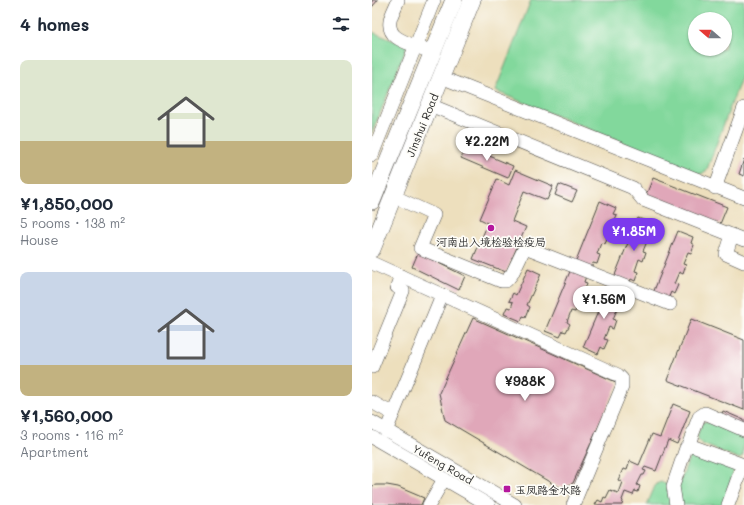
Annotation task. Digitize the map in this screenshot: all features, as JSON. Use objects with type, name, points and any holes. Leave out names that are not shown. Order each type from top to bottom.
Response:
[{"type":"main road","name":"Jinshui Road","points":[[372,201],[454,0]]},
{"type":"main road","name":"Jinshui Road","points":[[372,249],[472,0]]},
{"type":"street","points":[[398,0],[390,21],[391,33],[395,37],[432,53]]},
{"type":"street","points":[[372,155],[434,0]]},
{"type":"street","points":[[441,77],[715,188],[744,198]]},
{"type":"street","points":[[430,105],[633,188],[643,200],[738,237],[726,254],[744,262]]},
{"type":"street","points":[[715,188],[744,108]]},
{"type":"street","points":[[393,196],[434,215],[420,248],[501,281],[506,281],[512,274],[525,247],[670,304]]},
{"type":"street","points":[[372,263],[618,375],[622,379],[622,387],[573,505]]},
{"type":"street","points":[[372,367],[403,291],[397,287],[401,276]]},
{"type":"street","points":[[386,430],[442,295]]},
{"type":"street","points":[[372,402],[393,414]]},
{"type":"street","points":[[676,505],[673,486],[699,417],[705,413],[744,430]]},
{"type":"street","name":"Yufeng Road","points":[[372,422],[515,505]]},
{"type":"street","name":"Yufeng Road","points":[[372,437],[489,505]]},
{"type":"street","points":[[688,446],[743,462],[728,505]]},
{"type":"street","points":[[429,505],[444,479]]},
{"type":"green space","points":[[531,0],[744,0],[744,70],[706,172],[700,174],[495,91]]},
{"type":"green space","points":[[372,32],[407,46],[372,133]]},
{"type":"green space","points":[[706,421],[744,435],[743,456],[740,459],[700,442],[698,439],[699,431],[703,423]]},
{"type":"green space","points":[[691,452],[735,466],[724,505],[680,505],[677,490]]},
{"type":"green space","points":[[661,482],[668,485],[671,505],[647,505],[655,486]]},
{"type":"building","points":[[372,0],[378,0],[372,7]]},
{"type":"building","points":[[466,146],[513,166],[508,178],[461,158]]},
{"type":"building","points":[[744,159],[744,176],[739,174]]},
{"type":"building","points":[[515,170],[553,186],[547,200],[524,191],[512,221],[526,227],[506,272],[473,259],[488,223],[480,219],[497,179],[509,185]]},
{"type":"building","points":[[653,178],[727,207],[720,224],[646,195]]},
{"type":"building","points":[[559,184],[577,191],[572,202],[555,195]]},
{"type":"building","points":[[600,201],[616,208],[613,214],[617,215],[613,224],[610,222],[605,234],[608,235],[605,244],[601,243],[597,254],[600,255],[597,264],[593,263],[591,269],[575,263]]},
{"type":"building","points":[[638,218],[654,224],[651,230],[655,232],[651,240],[648,239],[643,251],[646,252],[643,261],[639,259],[635,271],[638,272],[635,281],[631,279],[628,286],[613,280]]},
{"type":"building","points":[[678,231],[693,237],[691,243],[694,245],[691,253],[688,252],[683,264],[686,265],[683,274],[679,272],[674,284],[678,285],[674,294],[671,292],[668,299],[653,293]]},
{"type":"building","points":[[418,253],[465,276],[459,290],[412,267]]},
{"type":"building","points":[[528,268],[541,274],[527,305],[530,307],[526,317],[523,316],[521,321],[504,314],[507,307],[511,308],[513,302],[509,301],[513,293],[516,295]]},
{"type":"building","points":[[571,269],[586,276],[584,282],[587,283],[584,292],[580,291],[575,302],[579,304],[575,312],[571,311],[567,322],[570,324],[566,332],[563,331],[560,337],[545,331]]},
{"type":"building","points":[[609,286],[624,293],[622,299],[625,300],[621,309],[618,307],[613,319],[616,320],[613,329],[609,327],[604,339],[608,340],[604,349],[601,347],[598,354],[583,347]]},
{"type":"building","points":[[473,318],[618,383],[573,483],[567,486],[558,487],[445,420],[439,393]]},
{"type":"building","points":[[691,319],[744,340],[744,410],[667,380]]},
{"type":"building","points":[[673,404],[690,411],[677,444],[668,440],[656,471],[645,467],[643,470],[646,471],[644,475],[642,475],[637,485],[640,486],[638,492],[635,491],[633,495],[625,492],[622,505],[595,505],[598,500],[602,502],[604,497],[606,498],[610,490],[618,493],[622,482],[618,480],[623,469],[627,470],[630,461],[639,465],[652,434],[660,437]]},
{"type":"building","points":[[723,411],[744,420],[744,428],[720,418]]},
{"type":"building","points":[[372,486],[398,487],[424,498],[421,505],[372,505]]},
{"type":"place","name":"河南出入境检验检疫局","points":[[491,228]]},
{"type":"place","name":"玉凤路金水路","points":[[507,489]]}]
